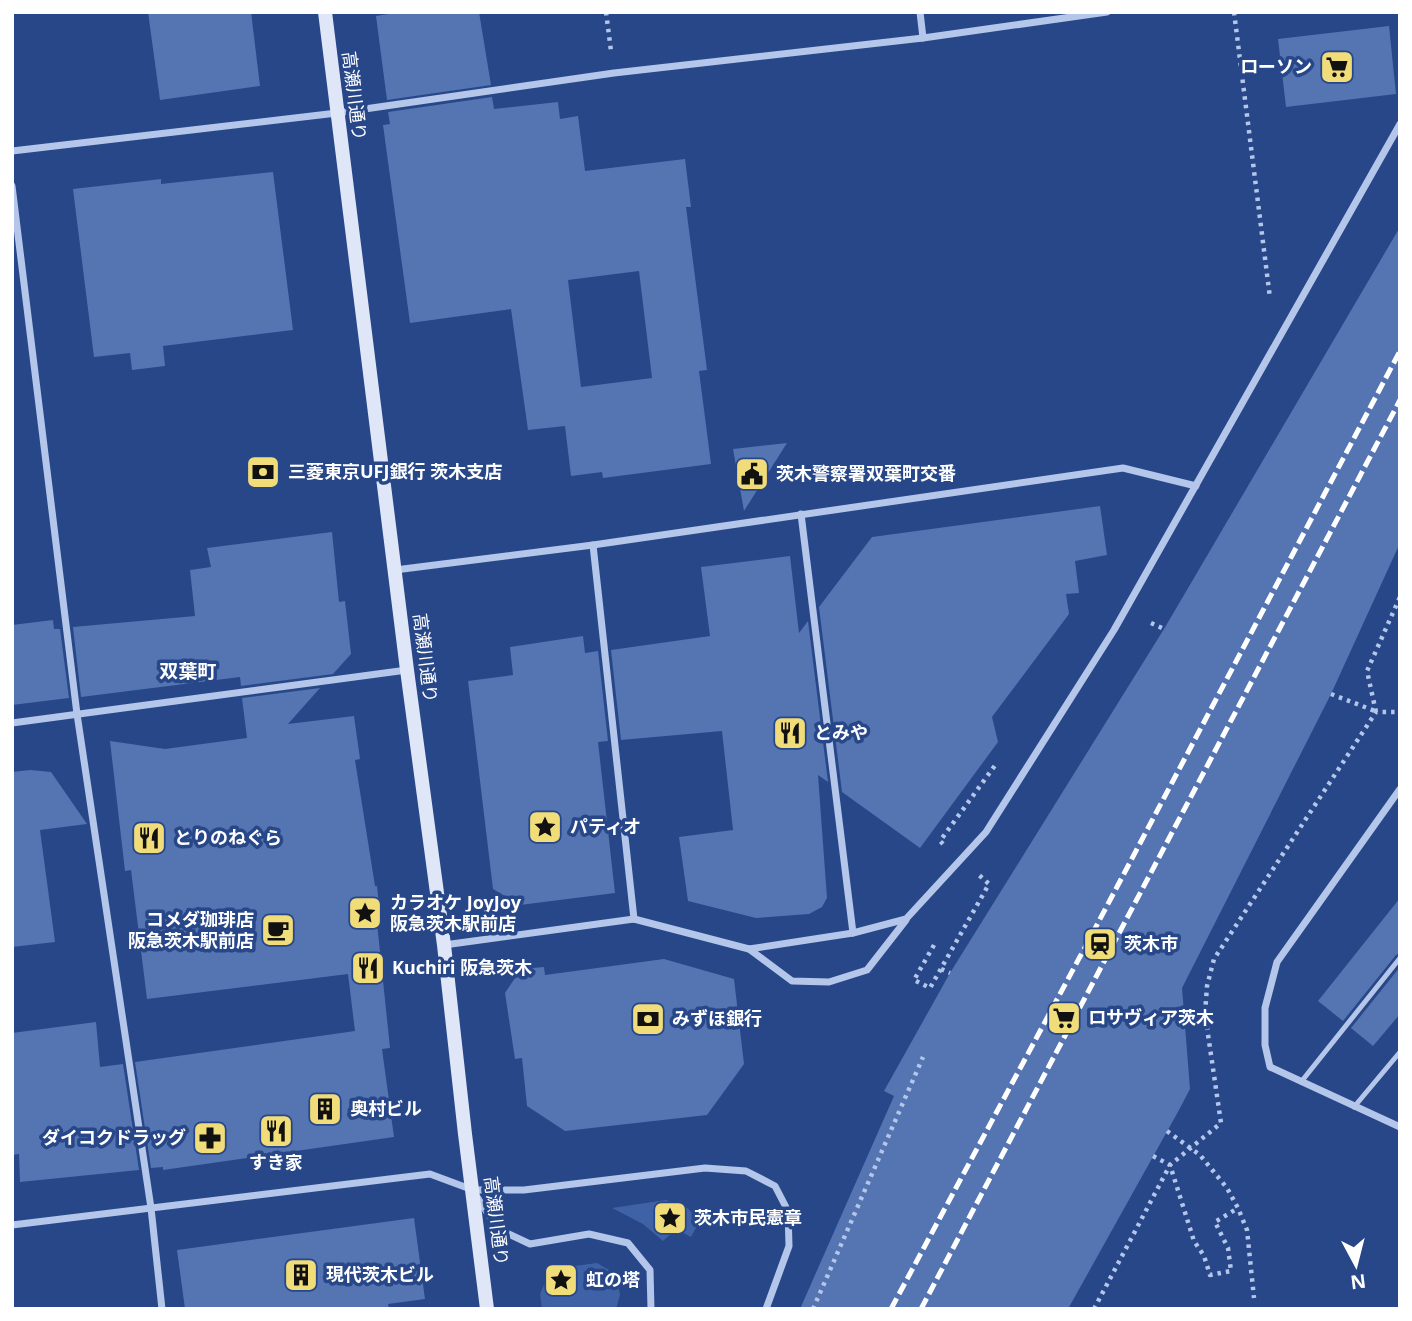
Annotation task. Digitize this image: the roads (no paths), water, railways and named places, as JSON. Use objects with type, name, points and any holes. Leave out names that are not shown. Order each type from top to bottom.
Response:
[{"type":"street","name":"高瀬川通り","points":[[325,12],[444,945],[487,1309]]},
{"type":"street","points":[[920,12],[923,38]]},
{"type":"street","points":[[12,151],[337,113],[614,73],[923,38],[1107,12]]},
{"type":"street","points":[[444,945],[634,919],[750,949],[792,981],[829,982],[867,970],[906,919],[986,832],[1114,630],[1400,124]]},
{"type":"street","points":[[12,186],[77,714],[151,1208],[162,1309]]},
{"type":"street","points":[[395,570],[593,545],[1123,468],[1196,486]]},
{"type":"street","points":[[801,514],[853,933]]},
{"type":"street","points":[[593,545],[634,919]]},
{"type":"street","points":[[12,723],[407,670]]},
{"type":"street","points":[[1400,789],[1277,962],[1265,1008],[1265,1045],[1270,1067],[1400,1127]]},
{"type":"street","points":[[750,949],[853,933],[906,919]]},
{"type":"street","points":[[12,1225],[430,1174],[473,1191],[524,1190],[705,1168],[746,1171],[775,1186],[788,1211],[789,1246],[766,1309]]},
{"type":"street","points":[[473,1191],[498,1229],[530,1244],[589,1234],[628,1243],[650,1270],[651,1309]]},
{"type":"lane","points":[[1301,1082],[1400,958]]},
{"type":"lane","points":[[1354,1107],[1400,1052]]},
{"type":"railway","points":[[891,1309],[1400,351]]},
{"type":"railway","points":[[921,1309],[1400,400]]},
{"type":"place","name":"ローソン","points":[[1337,67]]},
{"type":"place","name":"三菱東京UFJ銀行 茨木支店","points":[[263,472]]},
{"type":"place","name":"茨木警察署双葉町交番","points":[[752,474]]},
{"type":"place","name":"とみや","points":[[790,733]]},
{"type":"place","name":"パティオ","points":[[545,827]]},
{"type":"place","name":"とりのねぐら","points":[[149,838]]},
{"type":"place","name":"カラオケ JoyJoy 阪急茨木駅前店","points":[[365,913]]},
{"type":"place","name":"コメダ珈琲店 阪急茨木駅前店","points":[[278,930]]},
{"type":"place","name":"茨木市","points":[[1100,944]]},
{"type":"place","name":"Kuchiri 阪急茨木","points":[[368,968]]},
{"type":"place","name":"ロサヴィア茨木","points":[[1064,1018]]},
{"type":"place","name":"みずほ銀行","points":[[648,1019]]},
{"type":"place","name":"奥村ビル","points":[[325,1109]]},
{"type":"place","name":"すき家","points":[[276,1131]]},
{"type":"place","name":"ダイコクドラッグ","points":[[210,1138]]},
{"type":"place","name":"茨木市民憲章","points":[[670,1218]]},
{"type":"place","name":"現代茨木ビル","points":[[301,1275]]},
{"type":"place","name":"虹の塔","points":[[561,1280]]},
{"type":"district","name":"双葉町","points":[[188,671]]}]
